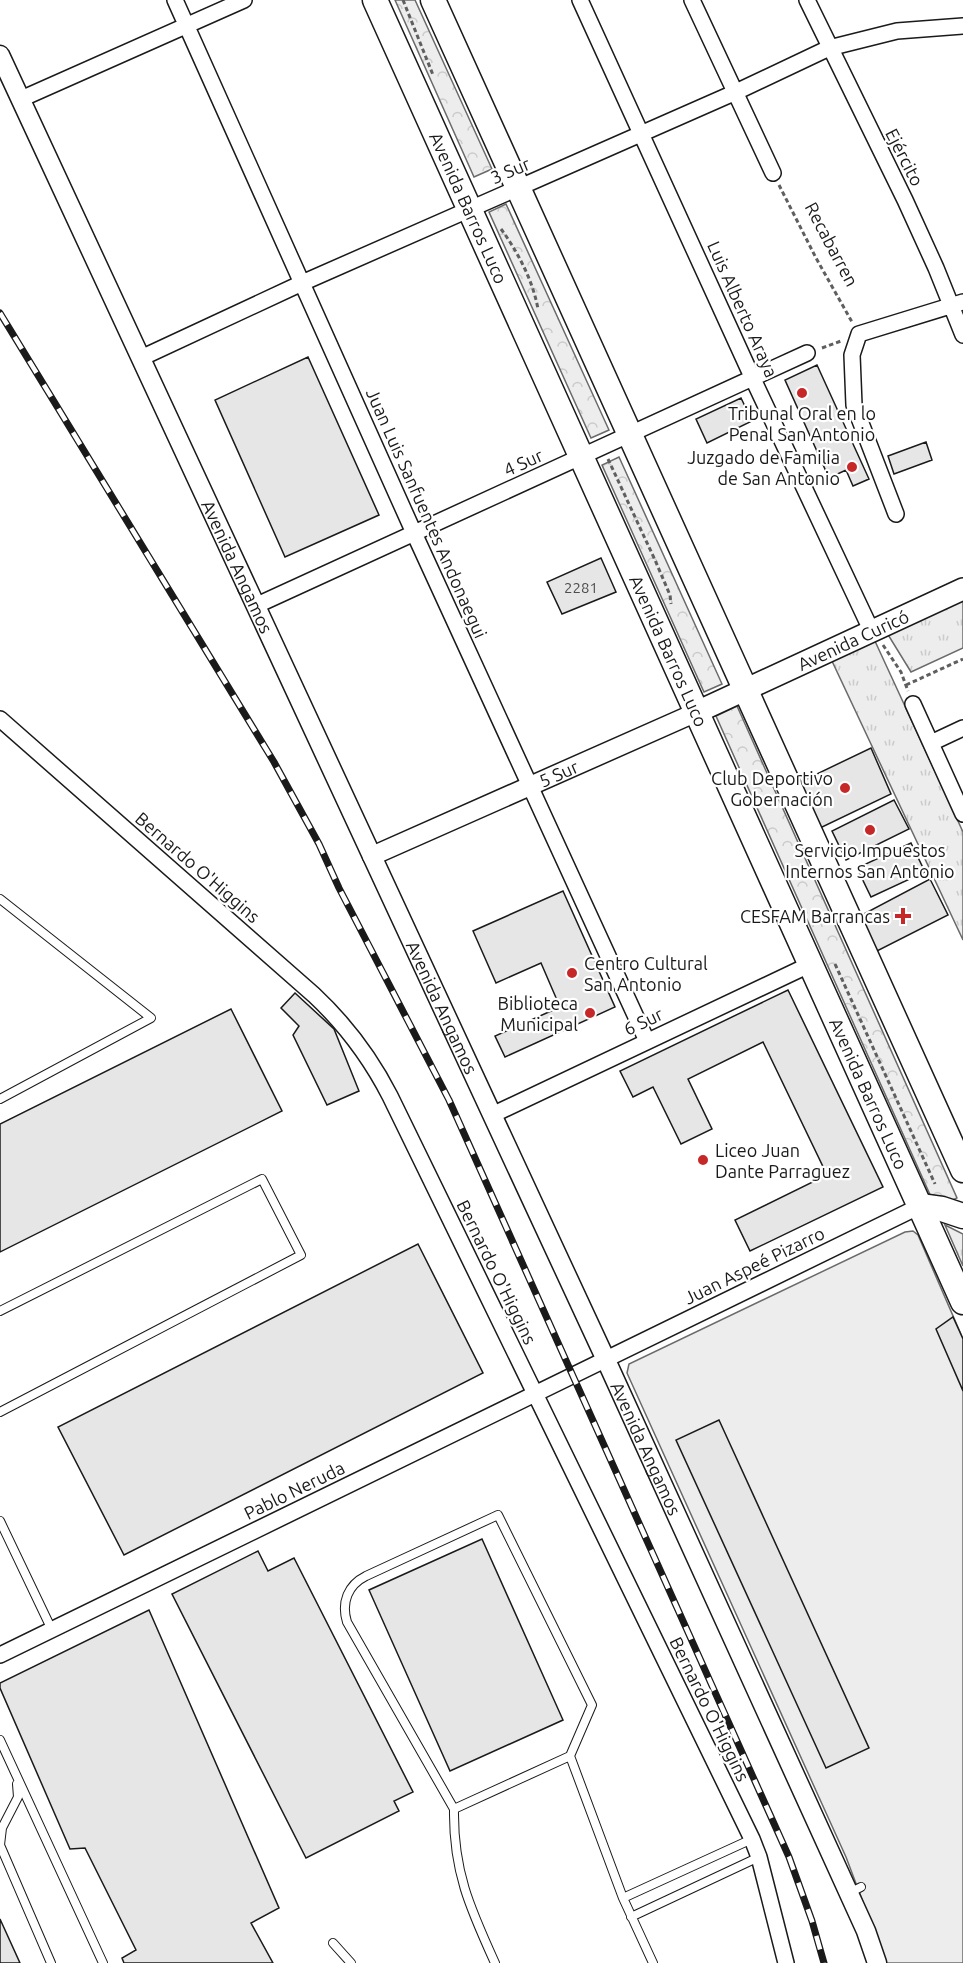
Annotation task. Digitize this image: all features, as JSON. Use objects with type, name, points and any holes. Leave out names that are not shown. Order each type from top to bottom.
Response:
[{"type":"main road","name":"Avenida Barros Luco","points":[[375,0],[470,209],[592,452],[697,712],[963,1302]]},
{"type":"main road","points":[[432,0],[963,1169]]},
{"type":"main road","name":"Avenida Curicó","points":[[745,690],[963,589]]},
{"type":"main road","name":"5 Sur","points":[[697,712],[745,690]]},
{"type":"main road","points":[[917,1201],[963,1216]]},
{"type":"street","name":"Juan Luis Sanfuentes Andonaegui","points":[[175,0],[414,533],[646,1041]]},
{"type":"street","points":[[21,99],[243,0]]},
{"type":"street","name":"Luis Alberto Araya","points":[[580,0],[753,379],[872,632]]},
{"type":"street","points":[[693,0],[773,172]]},
{"type":"street","name":"Ejército","points":[[807,0],[957,304],[963,335]]},
{"type":"street","name":"3 Sur","points":[[141,358],[302,283],[642,134],[829,48],[897,31],[963,26]]},
{"type":"street","name":"Avenida Angamos","points":[[0,55],[606,1360],[855,1890],[877,1963]]},
{"type":"street","points":[[896,514],[854,405],[852,355],[859,334],[957,304]]},
{"type":"street","name":"4 Sur","points":[[255,606],[807,353]]},
{"type":"street","points":[[913,704],[963,814]]},
{"type":"street","name":"5 Sur","points":[[372,856],[697,712]]},
{"type":"street","name":"Bernardo O'Higgins","points":[[0,719],[314,995],[350,1032],[365,1053],[386,1089],[752,1839],[759,1857],[786,1963]]},
{"type":"street","points":[[931,743],[963,728]]},
{"type":"street","name":"6 Sur","points":[[492,1115],[811,964]]},
{"type":"street","name":"Juan Aspeé Pizarro","points":[[606,1360],[917,1201]]},
{"type":"street","name":"Pablo Neruda","points":[[0,1655],[606,1360]]},
{"type":"lane","points":[[0,899],[151,1018],[0,1099]]},
{"type":"lane","points":[[0,1311],[262,1179],[301,1255],[0,1412]]},
{"type":"lane","points":[[454,1809],[570,1756],[592,1705],[498,1515],[360,1579],[350,1589],[345,1604],[348,1622],[454,1809],[455,1849],[463,1889],[495,1963]]},
{"type":"lane","points":[[0,1521],[52,1630]]},
{"type":"lane","points":[[0,1740],[103,1963]]},
{"type":"lane","points":[[570,1756],[623,1898],[653,1963]]},
{"type":"lane","points":[[16,1776],[18,1797],[2,1828],[0,1845],[51,1963]]},
{"type":"lane","points":[[623,1898],[752,1839]]},
{"type":"lane","points":[[631,1917],[759,1857]]},
{"type":"lane","points":[[333,1943],[351,1963]]},
{"type":"path","name":"Recabarren","points":[[773,172],[816,258],[859,334]]},
{"type":"path","points":[[807,353],[859,334]]},
{"type":"path","points":[[592,452],[655,560],[670,595],[671,608]]},
{"type":"path","points":[[872,632],[902,672]]},
{"type":"path","points":[[906,685],[963,659]]},
{"type":"path","points":[[917,1201],[963,1169]]},
{"type":"green space","points":[[395,0],[415,0],[492,169],[474,177]]},
{"type":"green space","points":[[506,204],[609,430],[591,438],[489,212]]},
{"type":"green space","points":[[619,457],[722,684],[704,692],[602,465]]},
{"type":"green space","points":[[963,598],[963,648],[911,672],[887,633]]},
{"type":"green space","points":[[874,639],[963,832],[963,940],[832,661]]},
{"type":"green space","points":[[737,706],[957,1198],[936,1208],[716,716]]},
{"type":"green space","points":[[945,1225],[963,1234],[963,1266]]},
{"type":"shaded area","points":[[913,1231],[918,1235],[963,1339],[963,1963],[886,1963],[846,1857],[627,1373],[629,1364],[905,1232]]},
{"type":"building","points":[[308,357],[379,515],[285,557],[215,400]]},
{"type":"building","points":[[817,365],[869,479],[853,486],[846,470],[829,478],[785,380]]},
{"type":"building","points":[[741,398],[752,421],[707,443],[696,419]]},
{"type":"building","points":[[926,442],[932,460],[894,474],[888,456]]},
{"type":"building","points":[[601,558],[616,592],[562,614],[547,582]]},
{"type":"building","name":"Club Deportivo Gobernación","points":[[871,748],[891,794],[818,829],[798,783]]},
{"type":"building","name":"Servicio Impuestos Internos San Antonio","points":[[894,800],[909,829],[846,860],[832,831]]},
{"type":"building","points":[[911,843],[925,872],[871,897],[857,868]]},
{"type":"building","name":"CESFAM Barrancas","points":[[930,879],[948,915],[875,952],[858,917]]},
{"type":"building","name":"Centro Cultural San Antonio","points":[[563,891],[615,1007],[505,1057],[495,1036],[560,1007],[541,963],[496,983],[473,931]]},
{"type":"building","points":[[788,990],[883,1187],[750,1251],[735,1220],[827,1175],[763,1042],[688,1079],[712,1129],[681,1144],[653,1087],[633,1097],[620,1071]]},
{"type":"building","points":[[295,993],[334,1029],[359,1091],[327,1105],[293,1035],[299,1026],[281,1008]]},
{"type":"building","points":[[231,1009],[282,1111],[0,1252],[0,1124]]},
{"type":"building","points":[[418,1244],[483,1373],[124,1555],[58,1427]]},
{"type":"building","points":[[953,1317],[963,1339],[963,1391],[936,1329]]},
{"type":"building","points":[[719,1420],[869,1748],[826,1768],[676,1440]]},
{"type":"building","points":[[482,1539],[563,1720],[450,1771],[369,1590]]},
{"type":"building","points":[[258,1551],[268,1571],[294,1558],[413,1792],[394,1801],[399,1811],[306,1858],[172,1594]]},
{"type":"building","points":[[149,1610],[279,1908],[251,1923],[273,1963],[124,1963],[122,1958],[136,1950],[85,1848],[70,1849],[0,1688],[0,1683]]},
{"type":"building","points":[[0,1919],[20,1963],[0,1963]]},
{"type":"railway","points":[[0,313],[274,762],[319,844],[339,888],[449,1100],[789,1857],[824,1963]]},
{"type":"place","name":"Tribunal Oral en lo Penal San Antonio","points":[[802,393]]},
{"type":"place","name":"Juzgado de Familia de San Antonio","points":[[852,467]]},
{"type":"place","name":"Club Deportivo Gobernación","points":[[845,788]]},
{"type":"place","name":"Servicio Impuestos Internos San Antonio","points":[[870,830]]},
{"type":"place","name":"CESFAM Barrancas","points":[[903,916]]},
{"type":"place","name":"Centro Cultural San Antonio","points":[[572,973]]},
{"type":"place","name":"Biblioteca Municipal","points":[[590,1013]]},
{"type":"place","name":"Liceo Juan Dante Parraguez","points":[[703,1160]]}]
